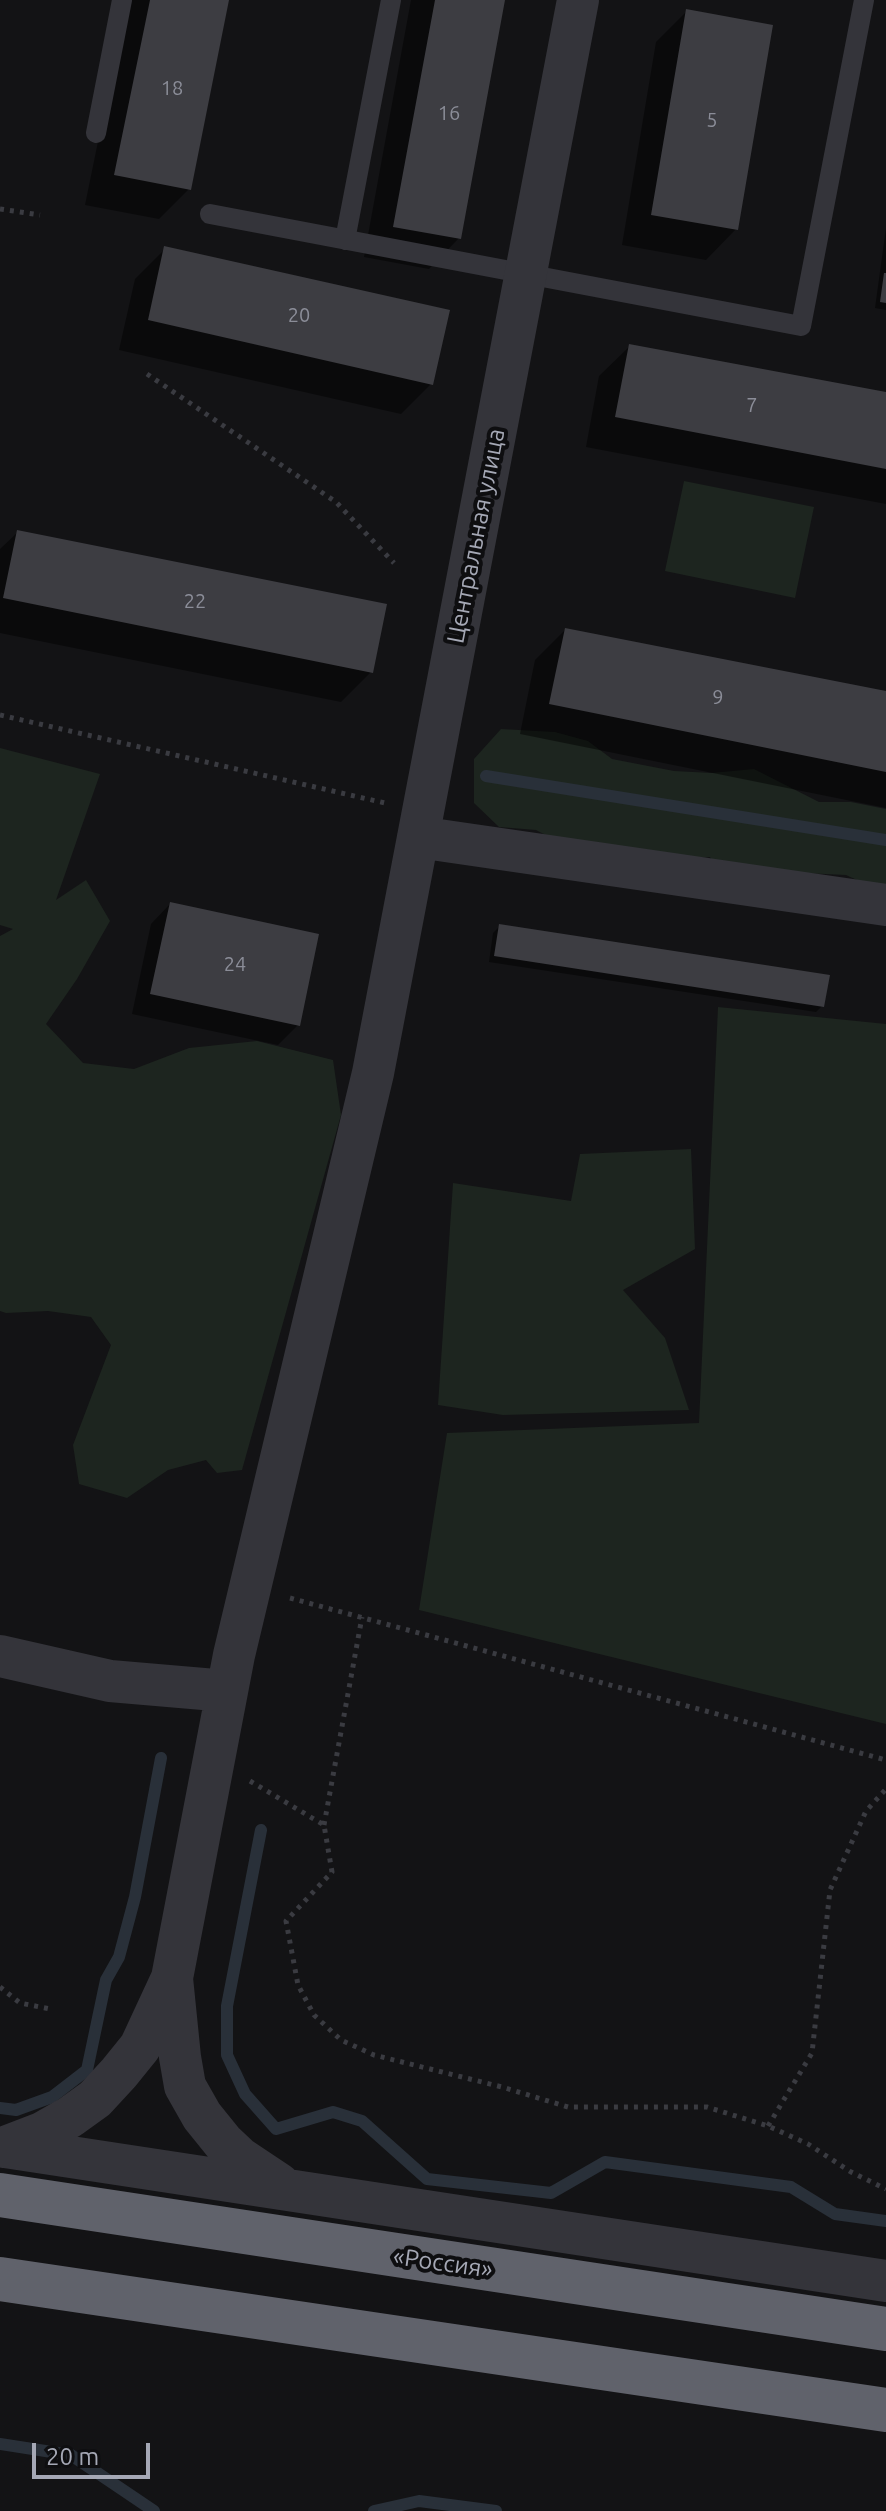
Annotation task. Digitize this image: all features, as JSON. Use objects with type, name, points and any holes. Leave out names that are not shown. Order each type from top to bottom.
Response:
[{"type":"highway","name":"«Россия»","points":[[0,2195],[886,2329]]},
{"type":"highway","points":[[0,2279],[886,2410]]},
{"type":"street","name":"Центральная улица","points":[[172,1978],[227,1691],[373,1073],[578,0]]},
{"type":"street","points":[[420,824],[886,905]]},
{"type":"street","points":[[0,1656],[110,1681],[227,1691]]},
{"type":"street","points":[[3,2147],[42,2133],[95,2099],[140,2047],[172,1978]]},
{"type":"street","points":[[172,1978],[185,2086],[202,2116],[223,2142],[240,2158],[288,2190]]},
{"type":"street","points":[[3,2147],[886,2281]]},
{"type":"lane","points":[[96,133],[122,0]]},
{"type":"lane","points":[[345,240],[391,0]]},
{"type":"lane","points":[[210,214],[801,326],[864,0]]},
{"type":"path","points":[[0,209],[40,215]]},
{"type":"path","points":[[147,374],[336,502],[394,563]]},
{"type":"path","points":[[0,715],[420,824]]},
{"type":"path","points":[[250,1588],[886,1760]]},
{"type":"path","points":[[362,1617],[324,1825],[332,1872],[286,1921],[298,1985],[314,2015],[341,2040],[374,2055],[568,2107],[707,2107],[768,2126],[808,2144],[851,2172],[886,2189]]},
{"type":"path","points":[[215,1759],[324,1825]]},
{"type":"path","points":[[768,2126],[812,2053],[830,1890],[866,1811],[886,1789]]},
{"type":"path","points":[[0,1987],[20,2003],[50,2009]]},
{"type":"shaded area","points":[[684,481],[814,507],[795,598],[665,571]]},
{"type":"shaded area","points":[[501,729],[555,732],[588,741],[612,759],[674,771],[711,773],[754,769],[819,802],[851,802],[886,809],[886,889],[874,888],[846,875],[717,869],[710,857],[678,860],[557,841],[536,830],[499,827],[474,803],[474,759]]},
{"type":"shaded area","points":[[0,748],[100,774],[56,900],[86,880],[110,921],[77,979],[46,1024],[83,1063],[134,1069],[189,1048],[257,1041],[333,1060],[341,1115],[242,1470],[217,1473],[206,1460],[168,1470],[127,1498],[79,1484],[73,1445],[111,1345],[91,1317],[48,1311],[0,1311],[0,936],[13,929],[0,925]]},
{"type":"shaded area","points":[[718,1007],[886,1024],[886,1724],[419,1610],[447,1433],[699,1423]]},
{"type":"shaded area","points":[[691,1149],[695,1249],[623,1290],[665,1338],[689,1410],[503,1415],[438,1405],[453,1183],[571,1201],[580,1154]]},
{"type":"building","points":[[150,0],[229,0],[191,190],[114,175]]},
{"type":"building","points":[[435,0],[505,0],[461,239],[393,227]]},
{"type":"building","points":[[686,9],[773,25],[738,230],[651,215]]},
{"type":"building","points":[[164,246],[450,310],[433,385],[148,320]]},
{"type":"building","points":[[886,273],[886,303],[880,302]]},
{"type":"building","points":[[629,344],[886,392],[886,469],[615,417]]},
{"type":"building","points":[[17,530],[387,604],[373,673],[3,598]]},
{"type":"building","points":[[565,628],[886,691],[886,772],[549,704]]},
{"type":"building","points":[[170,902],[319,934],[300,1026],[150,994]]},
{"type":"building","points":[[499,924],[830,975],[824,1007],[494,956]]},
{"type":"waterway","points":[[486,776],[886,840]]},
{"type":"waterway","points":[[0,2108],[16,2110],[52,2097],[87,2070],[106,1980],[119,1957],[135,1897],[161,1758]]},
{"type":"waterway","points":[[261,1830],[227,2006],[227,2055],[245,2094],[276,2129],[333,2112],[362,2121],[427,2179],[551,2193],[605,2162],[791,2187],[835,2214],[886,2221]]},
{"type":"waterway","points":[[0,2444],[71,2455],[154,2511]]},
{"type":"waterway","points":[[374,2511],[419,2501],[496,2511]]}]
